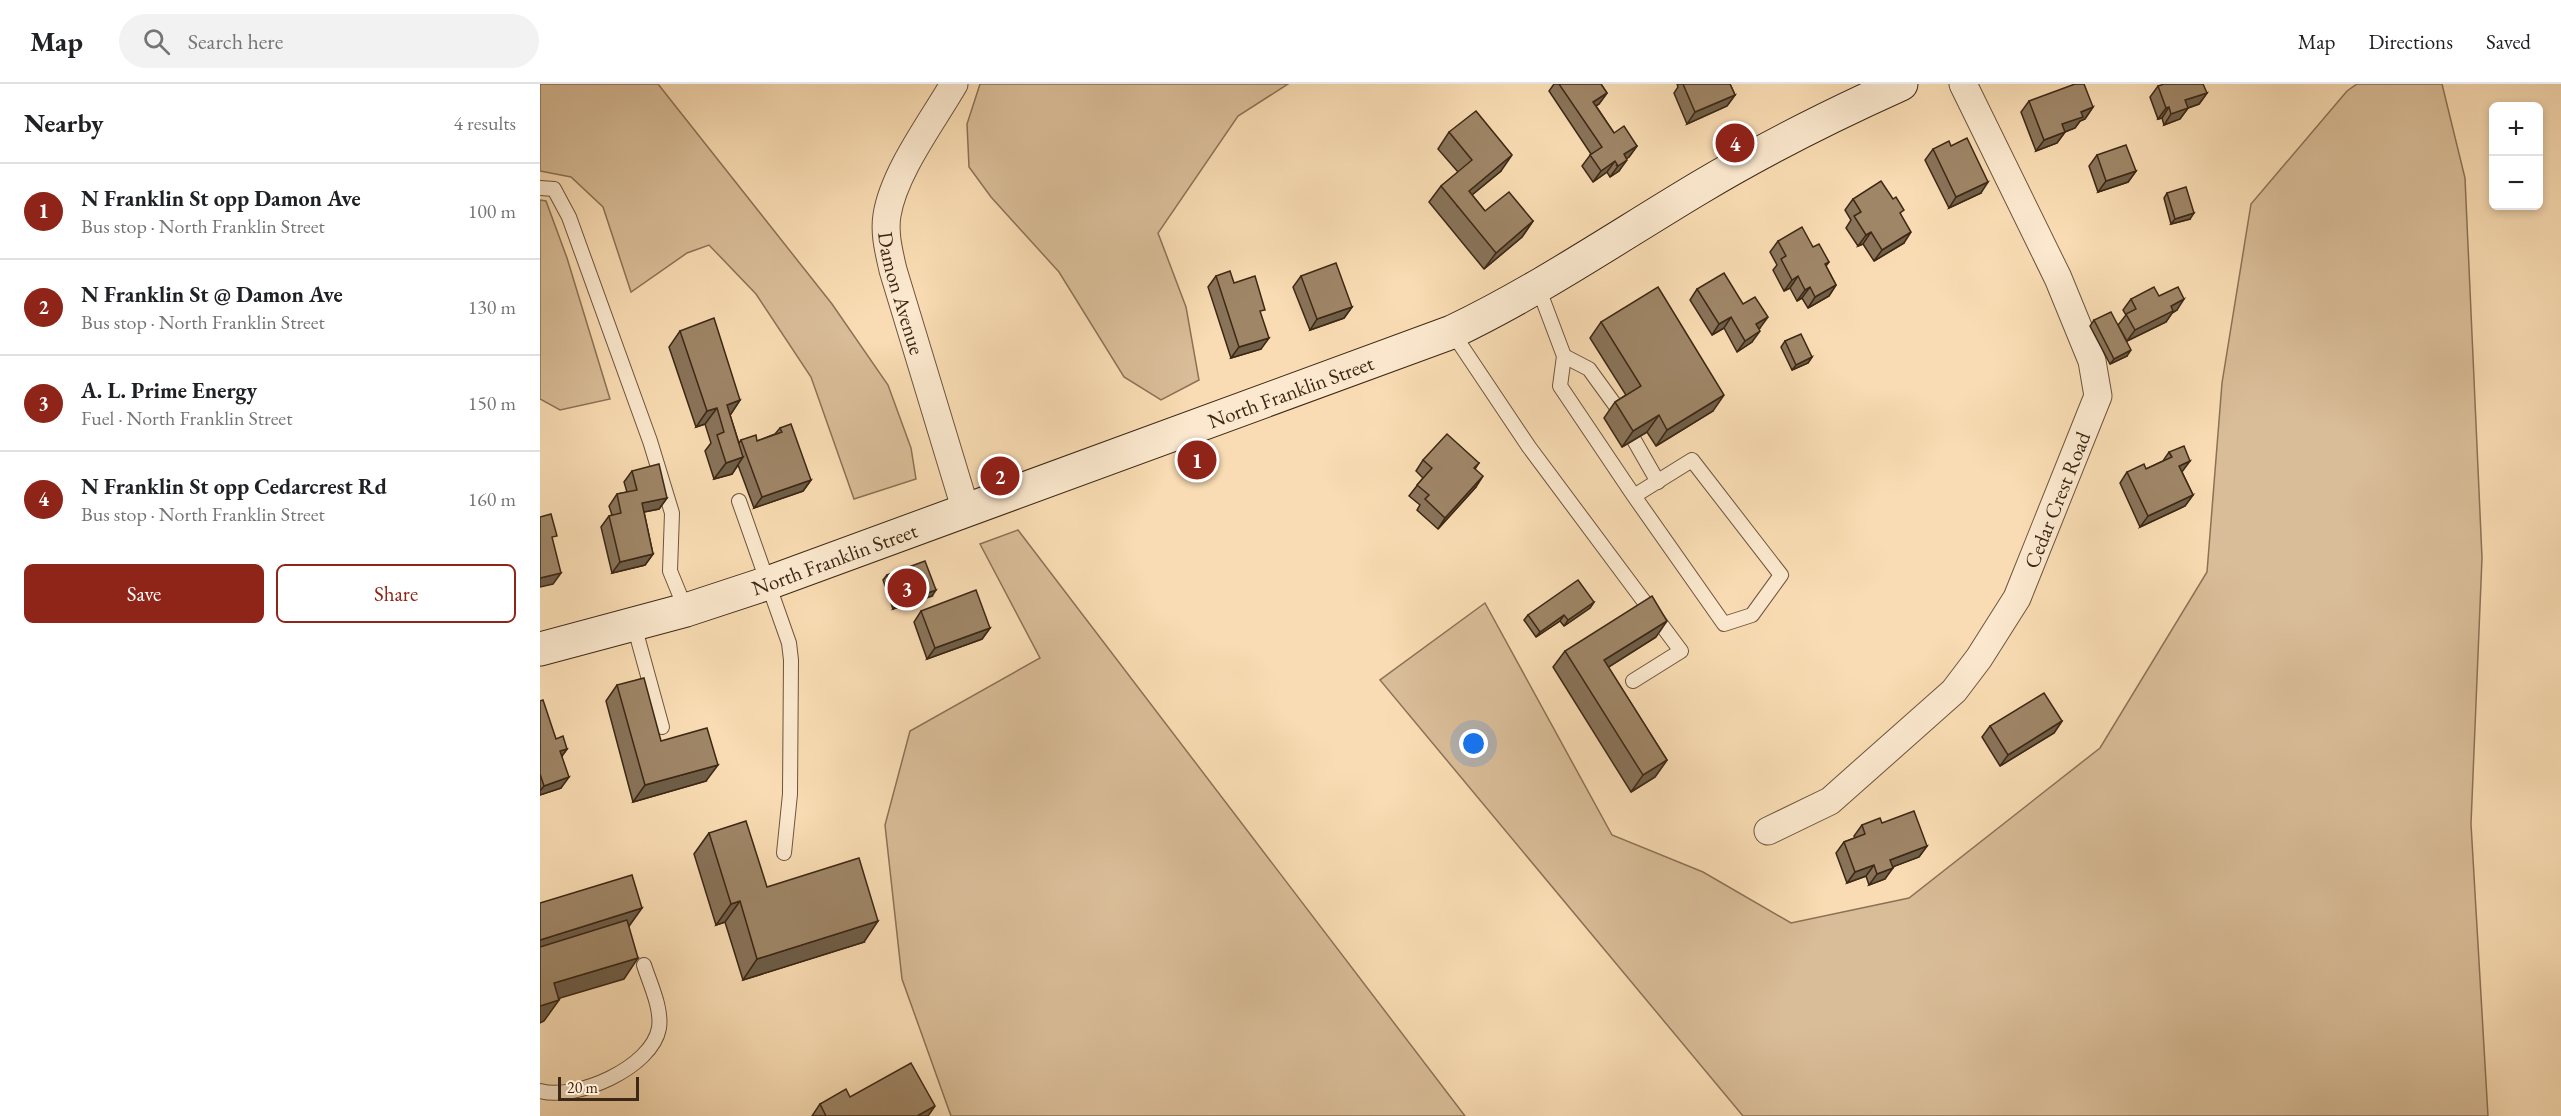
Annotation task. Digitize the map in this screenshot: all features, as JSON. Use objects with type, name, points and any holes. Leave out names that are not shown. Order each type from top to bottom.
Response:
[{"type":"main road","name":"North Franklin Street","points":[[540,649],[686,610],[768,583],[1452,332],[1538,287],[1745,162],[1832,116],[1901,84]]},
{"type":"street","name":"Damon Avenue","points":[[954,84],[896,186],[889,209],[886,233],[893,270],[966,511]]},
{"type":"street","name":"Cedar Crest Road","points":[[1768,831],[1830,801],[1953,691],[1979,658],[2017,598],[2098,396],[2092,361],[2058,278],[1963,84]]},
{"type":"lane","points":[[540,188],[554,189],[569,217],[650,441],[672,513],[670,571],[686,610]]},
{"type":"lane","points":[[1538,287],[1564,356],[1560,386],[1634,496],[1724,624],[1752,615],[1781,575],[1692,460],[1634,496]]},
{"type":"lane","points":[[1452,332],[1529,447],[1681,651],[1633,681]]},
{"type":"lane","points":[[1564,356],[1589,369],[1618,410]]},
{"type":"lane","points":[[1634,440],[1658,482]]},
{"type":"lane","points":[[739,501],[789,644],[792,673],[790,794],[784,853]]},
{"type":"lane","points":[[634,625],[662,727]]},
{"type":"lane","points":[[540,1091],[567,1092],[616,1076],[635,1064],[650,1049],[657,1036],[659,1021],[644,965]]},
{"type":"shaded area","points":[[540,84],[658,84],[832,304],[888,385],[911,448],[916,479],[854,499],[811,377],[756,294],[709,245],[687,253],[631,292],[603,207],[571,177],[540,171]]},
{"type":"shaded area","points":[[980,84],[1288,84],[1238,116],[1158,233],[1186,307],[1199,380],[1161,400],[1124,377],[1059,272],[991,197],[969,167],[967,124]]},
{"type":"shaded area","points":[[2357,84],[2442,84],[2465,178],[2482,558],[2471,824],[2488,1116],[1743,1116],[1380,680],[1485,603],[1612,835],[1703,872],[1791,923],[1909,898],[2100,748],[2207,572],[2222,383],[2251,204],[2347,91]]},
{"type":"shaded area","points":[[540,200],[546,201],[567,258],[610,399],[560,410],[540,399]]},
{"type":"shaded area","points":[[1018,530],[1465,1116],[951,1116],[902,979],[885,825],[910,731],[1040,658],[980,544]]},
{"type":"building","points":[[1559,84],[1601,84],[1607,93],[1593,102],[1614,133],[1624,126],[1637,146],[1624,154],[1627,160],[1618,166],[1615,161],[1601,171],[1590,155],[1602,147]]},
{"type":"building","points":[[1683,84],[1730,84],[1735,95],[1695,112]]},
{"type":"building","points":[[2075,84],[2084,84],[2093,107],[2081,112],[2083,117],[2062,124],[2065,132],[2044,140],[2029,101]]},
{"type":"building","points":[[2203,84],[2207,93],[2185,100],[2188,108],[2171,114],[2169,107],[2166,108],[2158,86]]},
{"type":"building","points":[[1476,111],[1512,155],[1469,191],[1485,211],[1509,192],[1533,221],[1496,253],[1441,186],[1472,160],[1449,132]]},
{"type":"building","points":[[1967,138],[1988,182],[1956,197],[1933,149],[1949,141],[1951,146]]},
{"type":"building","points":[[2126,145],[2136,171],[2106,181],[2097,155]]},
{"type":"building","points":[[1881,181],[1893,199],[1896,197],[1904,210],[1900,213],[1911,232],[1882,250],[1871,232],[1866,235],[1854,216],[1861,212],[1853,199]]},
{"type":"building","points":[[2186,187],[2194,213],[2175,219],[2167,193]]},
{"type":"building","points":[[1802,227],[1813,247],[1819,244],[1829,262],[1825,264],[1836,285],[1815,297],[1810,287],[1805,290],[1798,276],[1792,280],[1781,259],[1786,256],[1778,241]]},
{"type":"building","points":[[1336,263],[1352,307],[1317,319],[1301,276]]},
{"type":"building","points":[[1230,271],[1234,283],[1255,276],[1265,310],[1260,311],[1269,338],[1239,347],[1216,276]]},
{"type":"building","points":[[1724,273],[1743,304],[1755,297],[1768,317],[1756,324],[1760,331],[1745,341],[1731,317],[1719,324],[1697,289]]},
{"type":"building","points":[[1658,287],[1724,395],[1667,430],[1659,415],[1633,431],[1615,402],[1641,386],[1601,322]]},
{"type":"building","points":[[2154,287],[2159,296],[2178,287],[2184,299],[2171,306],[2173,311],[2135,330],[2126,314],[2136,309],[2131,299]]},
{"type":"building","points":[[2111,312],[2131,350],[2114,359],[2094,320]]},
{"type":"building","points":[[714,318],[740,400],[727,405],[743,457],[726,463],[717,435],[724,432],[717,408],[707,411],[680,331]]},
{"type":"building","points":[[1801,334],[1812,357],[1796,365],[1785,341]]},
{"type":"building","points":[[791,424],[811,480],[762,497],[741,440],[756,435],[757,441],[782,432],[780,428]]},
{"type":"building","points":[[1447,434],[1479,463],[1474,468],[1483,476],[1445,518],[1425,499],[1429,495],[1417,485],[1432,468],[1423,460]]},
{"type":"building","points":[[2184,446],[2190,461],[2179,466],[2193,495],[2148,516],[2127,472],[2144,464],[2146,469],[2172,457],[2169,452]]},
{"type":"building","points":[[659,464],[667,498],[642,503],[653,554],[620,562],[609,516],[621,513],[617,494],[637,490],[632,471]]},
{"type":"building","points":[[551,514],[557,536],[552,537],[561,573],[540,578],[540,517]]},
{"type":"building","points":[[925,561],[936,590],[897,604],[887,575]]},
{"type":"building","points":[[1578,580],[1594,602],[1568,620],[1564,615],[1540,632],[1528,615]]},
{"type":"building","points":[[976,590],[990,628],[935,648],[921,611]]},
{"type":"building","points":[[1652,596],[1667,621],[1604,660],[1667,760],[1643,775],[1565,651]]},
{"type":"building","points":[[644,678],[661,741],[707,728],[718,765],[645,785],[617,685]]},
{"type":"building","points":[[2044,693],[2062,721],[2008,755],[1990,726]]},
{"type":"building","points":[[543,700],[556,739],[563,736],[567,749],[560,751],[569,777],[544,786],[540,774],[540,701]]},
{"type":"building","points":[[1914,811],[1927,846],[1890,860],[1893,868],[1877,874],[1874,865],[1855,872],[1844,842],[1865,834],[1862,825],[1880,818],[1882,823]]},
{"type":"building","points":[[746,821],[767,887],[859,858],[878,921],[757,959],[740,901],[731,904],[709,833]]},
{"type":"building","points":[[632,875],[642,908],[540,940],[540,903]]},
{"type":"building","points":[[627,920],[638,958],[554,983],[559,1000],[540,1006],[540,947]]},
{"type":"building","points":[[911,1063],[935,1106],[917,1116],[826,1116],[820,1104],[846,1089],[850,1097]]},
{"type":"place","name":"N Franklin St opp Cedarcrest Rd","points":[[1735,143]]},
{"type":"place","name":"N Franklin St opp Damon Ave","points":[[1197,460]]},
{"type":"place","name":"N Franklin St @ Damon Ave","points":[[1000,476]]},
{"type":"place","name":"A. L. Prime Energy","points":[[907,588]]}]
